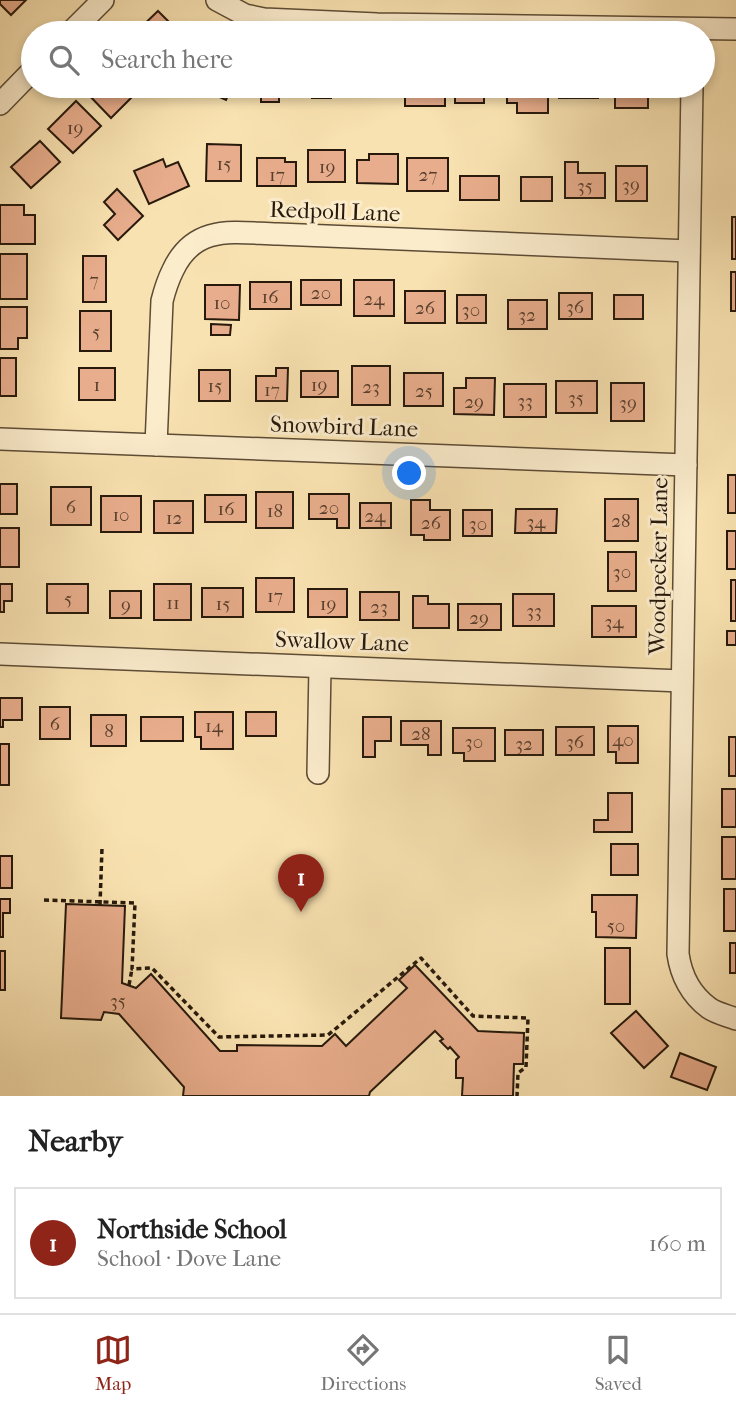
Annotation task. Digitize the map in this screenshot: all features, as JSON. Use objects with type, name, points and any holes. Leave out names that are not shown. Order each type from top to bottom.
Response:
[{"type":"street","points":[[82,21],[103,0]]},
{"type":"street","points":[[217,0],[245,15],[264,19],[320,21]]},
{"type":"street","points":[[715,30],[736,29]]},
{"type":"street","points":[[0,104],[21,83]]},
{"type":"street","name":"Woodpecker Lane","points":[[692,98],[678,954],[680,968],[689,988],[710,1009],[736,1019]]},
{"type":"street","name":"Redpoll Lane","points":[[156,445],[162,301],[165,287],[179,257],[202,237],[220,233],[278,234],[689,251]]},
{"type":"street","name":"Snowbird Lane","points":[[0,439],[686,465]]},
{"type":"street","name":"Swallow Lane","points":[[0,654],[682,681]]},
{"type":"street","points":[[318,773],[320,667]]},
{"type":"path","points":[[100,903],[102,848]]},
{"type":"path","points":[[44,900],[135,903],[129,985]]},
{"type":"path","points":[[132,969],[152,968],[219,1037],[328,1035],[421,958],[473,1016],[528,1018],[526,1067],[518,1073],[517,1096]]},
{"type":"building","points":[[0,0],[26,0],[11,15],[0,4]]},
{"type":"building","points":[[158,11],[168,21],[148,21]]},
{"type":"building","points":[[92,98],[131,98],[111,118]]},
{"type":"building","points":[[261,98],[279,98],[279,102],[261,102]]},
{"type":"building","points":[[405,98],[445,98],[445,106],[405,106]]},
{"type":"building","points":[[455,98],[484,98],[484,103],[455,103]]},
{"type":"building","points":[[507,98],[548,98],[548,113],[517,113],[517,103],[507,103]]},
{"type":"building","points":[[615,98],[648,98],[648,108],[615,108]]},
{"type":"building","points":[[76,101],[101,126],[73,153],[48,129]]},
{"type":"building","points":[[40,141],[60,162],[31,188],[11,167]]},
{"type":"building","points":[[207,144],[241,145],[241,181],[206,181]]},
{"type":"building","points":[[308,150],[345,150],[345,182],[308,182]]},
{"type":"building","points":[[369,154],[398,154],[398,184],[357,183],[357,160],[369,160]]},
{"type":"building","points":[[257,158],[285,158],[285,162],[296,162],[296,186],[257,186]]},
{"type":"building","points":[[407,158],[448,158],[448,191],[407,191]]},
{"type":"building","points":[[163,159],[166,167],[178,162],[189,186],[149,204],[134,171]]},
{"type":"building","points":[[565,162],[578,162],[578,173],[605,173],[605,198],[565,198]]},
{"type":"building","points":[[616,166],[647,166],[647,201],[616,201]]},
{"type":"building","points":[[460,176],[499,176],[499,200],[460,200]]},
{"type":"building","points":[[521,177],[552,177],[552,201],[521,201]]},
{"type":"building","points":[[117,189],[143,216],[118,240],[104,225],[115,214],[104,202]]},
{"type":"building","points":[[0,205],[24,205],[24,215],[35,215],[35,244],[0,244]]},
{"type":"building","points":[[732,217],[736,217],[736,259],[732,259]]},
{"type":"building","points":[[0,254],[27,254],[27,299],[0,299]]},
{"type":"building","points":[[83,256],[106,256],[106,302],[83,302]]},
{"type":"building","points":[[731,272],[736,272],[736,311],[731,311]]},
{"type":"building","points":[[301,280],[341,280],[341,305],[301,305]]},
{"type":"building","points":[[354,280],[394,280],[394,316],[354,316]]},
{"type":"building","points":[[250,282],[291,282],[291,309],[250,309]]},
{"type":"building","points":[[205,285],[240,285],[239,320],[205,319]]},
{"type":"building","points":[[405,291],[445,291],[445,323],[405,323]]},
{"type":"building","points":[[559,293],[592,293],[592,319],[559,319]]},
{"type":"building","points":[[457,295],[486,295],[486,323],[457,323]]},
{"type":"building","points":[[614,295],[643,295],[643,319],[614,319]]},
{"type":"building","points":[[508,300],[547,300],[547,329],[508,329]]},
{"type":"building","points":[[0,307],[27,307],[27,338],[18,338],[18,349],[0,349]]},
{"type":"building","points":[[80,311],[111,311],[111,351],[80,351]]},
{"type":"building","points":[[211,324],[231,325],[230,335],[211,335]]},
{"type":"building","points":[[0,358],[16,358],[16,396],[0,396]]},
{"type":"building","points":[[352,366],[390,366],[390,405],[352,405]]},
{"type":"building","points":[[79,368],[115,368],[115,400],[79,400]]},
{"type":"building","points":[[276,368],[288,368],[287,401],[256,401],[256,376],[276,376]]},
{"type":"building","points":[[199,370],[230,370],[230,401],[199,401]]},
{"type":"building","points":[[301,371],[338,371],[338,397],[301,397]]},
{"type":"building","points":[[404,373],[443,373],[443,406],[404,406]]},
{"type":"building","points":[[466,378],[495,378],[494,415],[454,414],[454,388],[466,388]]},
{"type":"building","points":[[556,381],[597,381],[597,413],[556,413]]},
{"type":"building","points":[[611,383],[644,383],[644,421],[611,421]]},
{"type":"building","points":[[504,384],[546,384],[546,417],[504,417]]},
{"type":"building","points":[[728,475],[736,475],[736,513],[728,513]]},
{"type":"building","points":[[0,484],[17,484],[17,514],[0,514]]},
{"type":"building","points":[[51,487],[91,487],[91,525],[51,525]]},
{"type":"building","points":[[256,492],[293,492],[293,528],[256,528]]},
{"type":"building","points":[[309,494],[349,494],[349,528],[337,528],[337,519],[309,519]]},
{"type":"building","points":[[205,495],[246,495],[246,522],[205,522]]},
{"type":"building","points":[[101,496],[141,496],[141,532],[101,532]]},
{"type":"building","points":[[605,499],[638,499],[638,541],[605,541]]},
{"type":"building","points":[[411,500],[430,500],[430,510],[450,510],[450,540],[424,540],[424,535],[411,535]]},
{"type":"building","points":[[154,501],[193,501],[193,533],[154,533]]},
{"type":"building","points":[[360,503],[391,503],[391,528],[360,528]]},
{"type":"building","points":[[516,509],[557,509],[556,533],[515,533]]},
{"type":"building","points":[[463,510],[492,510],[492,536],[463,536]]},
{"type":"building","points":[[0,528],[19,528],[19,567],[0,567]]},
{"type":"building","points":[[727,531],[736,531],[736,569],[727,569]]},
{"type":"building","points":[[608,552],[636,552],[636,591],[608,591]]},
{"type":"building","points":[[256,578],[294,578],[294,612],[256,612]]},
{"type":"building","points":[[731,580],[736,580],[736,621],[731,621]]},
{"type":"building","points":[[0,584],[12,584],[12,601],[4,601],[4,612],[0,612]]},
{"type":"building","points":[[47,584],[88,584],[88,613],[47,613]]},
{"type":"building","points":[[154,584],[191,584],[191,620],[154,620]]},
{"type":"building","points":[[202,588],[243,588],[243,617],[202,617]]},
{"type":"building","points":[[308,589],[347,589],[347,617],[308,617]]},
{"type":"building","points":[[110,591],[141,591],[141,618],[110,618]]},
{"type":"building","points":[[360,592],[399,592],[399,620],[360,620]]},
{"type":"building","points":[[513,594],[554,594],[554,626],[513,626]]},
{"type":"building","points":[[413,596],[428,596],[428,604],[449,604],[449,628],[413,628]]},
{"type":"building","points":[[458,604],[501,604],[501,630],[458,630]]},
{"type":"building","points":[[592,606],[636,606],[636,637],[592,637]]},
{"type":"building","points":[[727,631],[736,631],[736,645],[727,645]]},
{"type":"building","points":[[0,698],[22,698],[22,720],[3,720],[3,727],[0,727]]},
{"type":"building","points":[[40,707],[70,707],[70,739],[40,739]]},
{"type":"building","points":[[195,712],[233,712],[233,749],[201,749],[201,737],[195,737]]},
{"type":"building","points":[[246,712],[276,712],[276,736],[246,736]]},
{"type":"building","points":[[91,715],[126,715],[126,746],[91,746]]},
{"type":"building","points":[[141,717],[183,717],[183,741],[141,741]]},
{"type":"building","points":[[363,717],[391,717],[391,741],[375,741],[375,757],[363,757]]},
{"type":"building","points":[[401,721],[441,721],[441,755],[428,755],[428,745],[401,745]]},
{"type":"building","points":[[608,726],[638,726],[638,763],[616,763],[616,752],[608,752]]},
{"type":"building","points":[[556,727],[594,727],[594,755],[556,755]]},
{"type":"building","points":[[453,728],[495,728],[495,761],[464,761],[464,753],[453,753]]},
{"type":"building","points":[[505,730],[543,730],[543,755],[505,755]]},
{"type":"building","points":[[729,737],[736,737],[736,776],[729,776]]},
{"type":"building","points":[[0,744],[9,744],[9,785],[0,785]]},
{"type":"building","points":[[722,789],[736,789],[736,827],[722,827]]},
{"type":"building","points":[[608,793],[632,793],[632,832],[594,832],[594,820],[608,820]]},
{"type":"building","points":[[722,837],[736,837],[736,879],[722,879]]},
{"type":"building","points":[[611,844],[638,844],[638,875],[611,875]]},
{"type":"building","points":[[0,856],[12,856],[12,888],[0,888]]},
{"type":"building","points":[[724,889],[736,889],[736,931],[724,931]]},
{"type":"building","points":[[592,895],[637,895],[636,938],[596,937],[596,912],[592,912]]},
{"type":"building","points":[[0,899],[10,899],[10,913],[3,913],[3,937],[0,937]]},
{"type":"building","points":[[66,904],[125,906],[122,983],[136,988],[151,974],[220,1051],[237,1051],[237,1045],[322,1046],[335,1034],[346,1046],[407,988],[399,980],[415,965],[478,1031],[524,1033],[523,1064],[514,1064],[513,1096],[462,1096],[463,1078],[456,1078],[456,1060],[459,1057],[440,1041],[443,1039],[435,1031],[370,1092],[369,1096],[183,1096],[184,1087],[119,1014],[104,1012],[101,1020],[61,1018]]},
{"type":"building","points":[[730,943],[736,943],[736,973],[730,973]]},
{"type":"building","points":[[605,948],[630,948],[630,1004],[605,1004]]},
{"type":"building","points":[[0,951],[5,951],[5,990],[0,990]]},
{"type":"building","points":[[636,1011],[668,1046],[644,1068],[611,1033]]},
{"type":"building","points":[[680,1053],[716,1067],[707,1090],[671,1077]]},
{"type":"place","name":"Northside School","points":[[301,912]]}]
